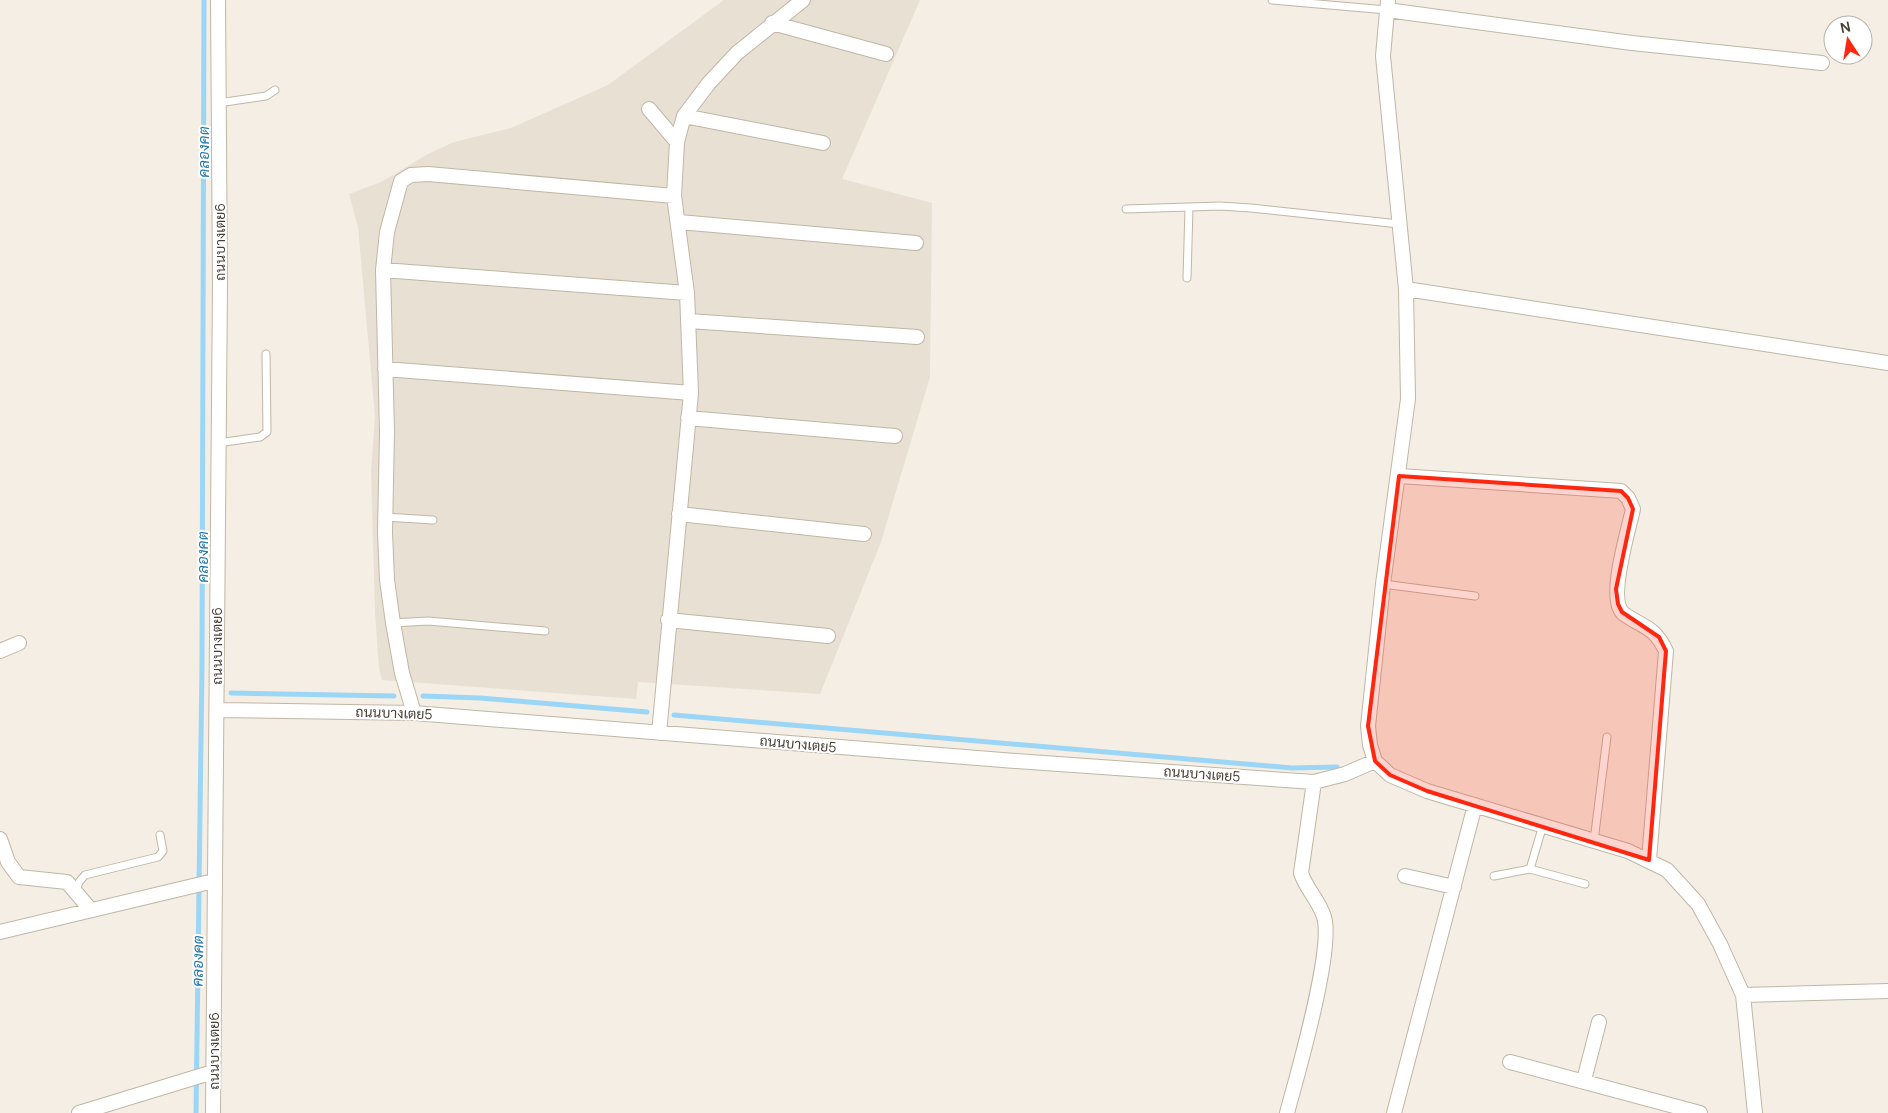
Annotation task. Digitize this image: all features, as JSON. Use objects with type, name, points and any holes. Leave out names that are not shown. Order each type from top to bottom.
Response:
[{"type":"street","name":"ถนนบางเตย6","points":[[213,1113],[210,1073],[220,284],[218,0]]},
{"type":"street","points":[[659,733],[668,620],[691,393],[687,293],[679,222],[674,196],[677,142],[684,116],[737,53],[803,0]]},
{"type":"street","points":[[1756,1113],[1743,995],[1720,944],[1698,904],[1667,870],[1649,860],[1594,840],[1426,791],[1390,775],[1375,761],[1370,745],[1368,726],[1383,584],[1408,399],[1406,289],[1383,56],[1388,5],[1632,43],[1822,63]]},
{"type":"street","points":[[772,23],[886,54]]},
{"type":"street","points":[[649,109],[677,142]]},
{"type":"street","points":[[684,116],[823,143]]},
{"type":"street","points":[[414,713],[402,673],[393,623],[387,580],[385,517],[383,270],[387,232],[402,181],[412,175],[428,174],[674,196]]},
{"type":"street","points":[[679,222],[916,243]]},
{"type":"street","points":[[383,270],[687,293]]},
{"type":"street","points":[[1406,289],[1888,363]]},
{"type":"street","points":[[689,321],[917,337]]},
{"type":"street","points":[[385,369],[691,393]]},
{"type":"street","points":[[688,418],[895,436]]},
{"type":"street","points":[[1399,476],[1621,491],[1628,498],[1633,509],[1616,589],[1618,604],[1622,612],[1659,637],[1666,651],[1649,860]]},
{"type":"street","points":[[679,514],[864,534]]},
{"type":"street","points":[[668,620],[828,636]]},
{"type":"street","points":[[0,651],[19,643]]},
{"type":"street","name":"ถนนบางเตย5","points":[[216,710],[414,713],[1314,782],[1344,774],[1375,761]]},
{"type":"street","points":[[1287,1113],[1318,988],[1326,936],[1325,918],[1318,902],[1304,883],[1301,873],[1314,782]]},
{"type":"street","points":[[1394,1113],[1475,804]]},
{"type":"street","points":[[0,839],[8,862],[19,877],[67,882],[90,909]]},
{"type":"street","points":[[1405,876],[1454,887]]},
{"type":"street","points":[[0,932],[90,909],[212,882]]},
{"type":"street","points":[[1743,995],[1888,991]]},
{"type":"street","points":[[1584,1080],[1599,1022]]},
{"type":"street","points":[[1510,1062],[1584,1080],[1700,1113]]},
{"type":"street","points":[[78,1113],[210,1073]]},
{"type":"lane","points":[[1272,0],[1388,5]]},
{"type":"lane","points":[[218,103],[266,96],[275,90]]},
{"type":"lane","points":[[1126,209],[1220,206],[1399,224]]},
{"type":"lane","points":[[1187,278],[1189,208]]},
{"type":"lane","points":[[218,443],[260,437],[267,432],[266,354]]},
{"type":"lane","points":[[385,517],[433,520]]},
{"type":"lane","points":[[1383,584],[1475,596]]},
{"type":"lane","points":[[393,623],[428,621],[545,631]]},
{"type":"lane","points":[[1594,840],[1607,737]]},
{"type":"lane","points":[[1530,869],[1543,825]]},
{"type":"lane","points":[[76,891],[79,882],[85,875],[158,858],[163,850],[160,835]]},
{"type":"lane","points":[[1494,876],[1530,869],[1586,884]]},
{"type":"highlighted area","points":[[1399,476],[1621,491],[1628,498],[1633,509],[1616,589],[1618,604],[1622,612],[1659,637],[1666,651],[1649,860],[1427,791],[1390,775],[1375,761],[1368,726]]},
{"type":"shaded area","points":[[724,0],[920,0],[842,179],[932,203],[930,377],[881,542],[820,694],[638,682],[636,699],[382,680],[379,668],[375,612],[371,471],[375,416],[358,227],[349,194],[381,182],[428,154],[454,142],[511,128],[608,85]]},
{"type":"waterway","name":"คลองคต","points":[[196,1113],[202,667],[204,0]]},
{"type":"waterway","points":[[231,693],[394,696]]},
{"type":"waterway","points":[[423,696],[480,698],[647,712]]},
{"type":"waterway","points":[[674,715],[1292,768],[1337,767]]}]
